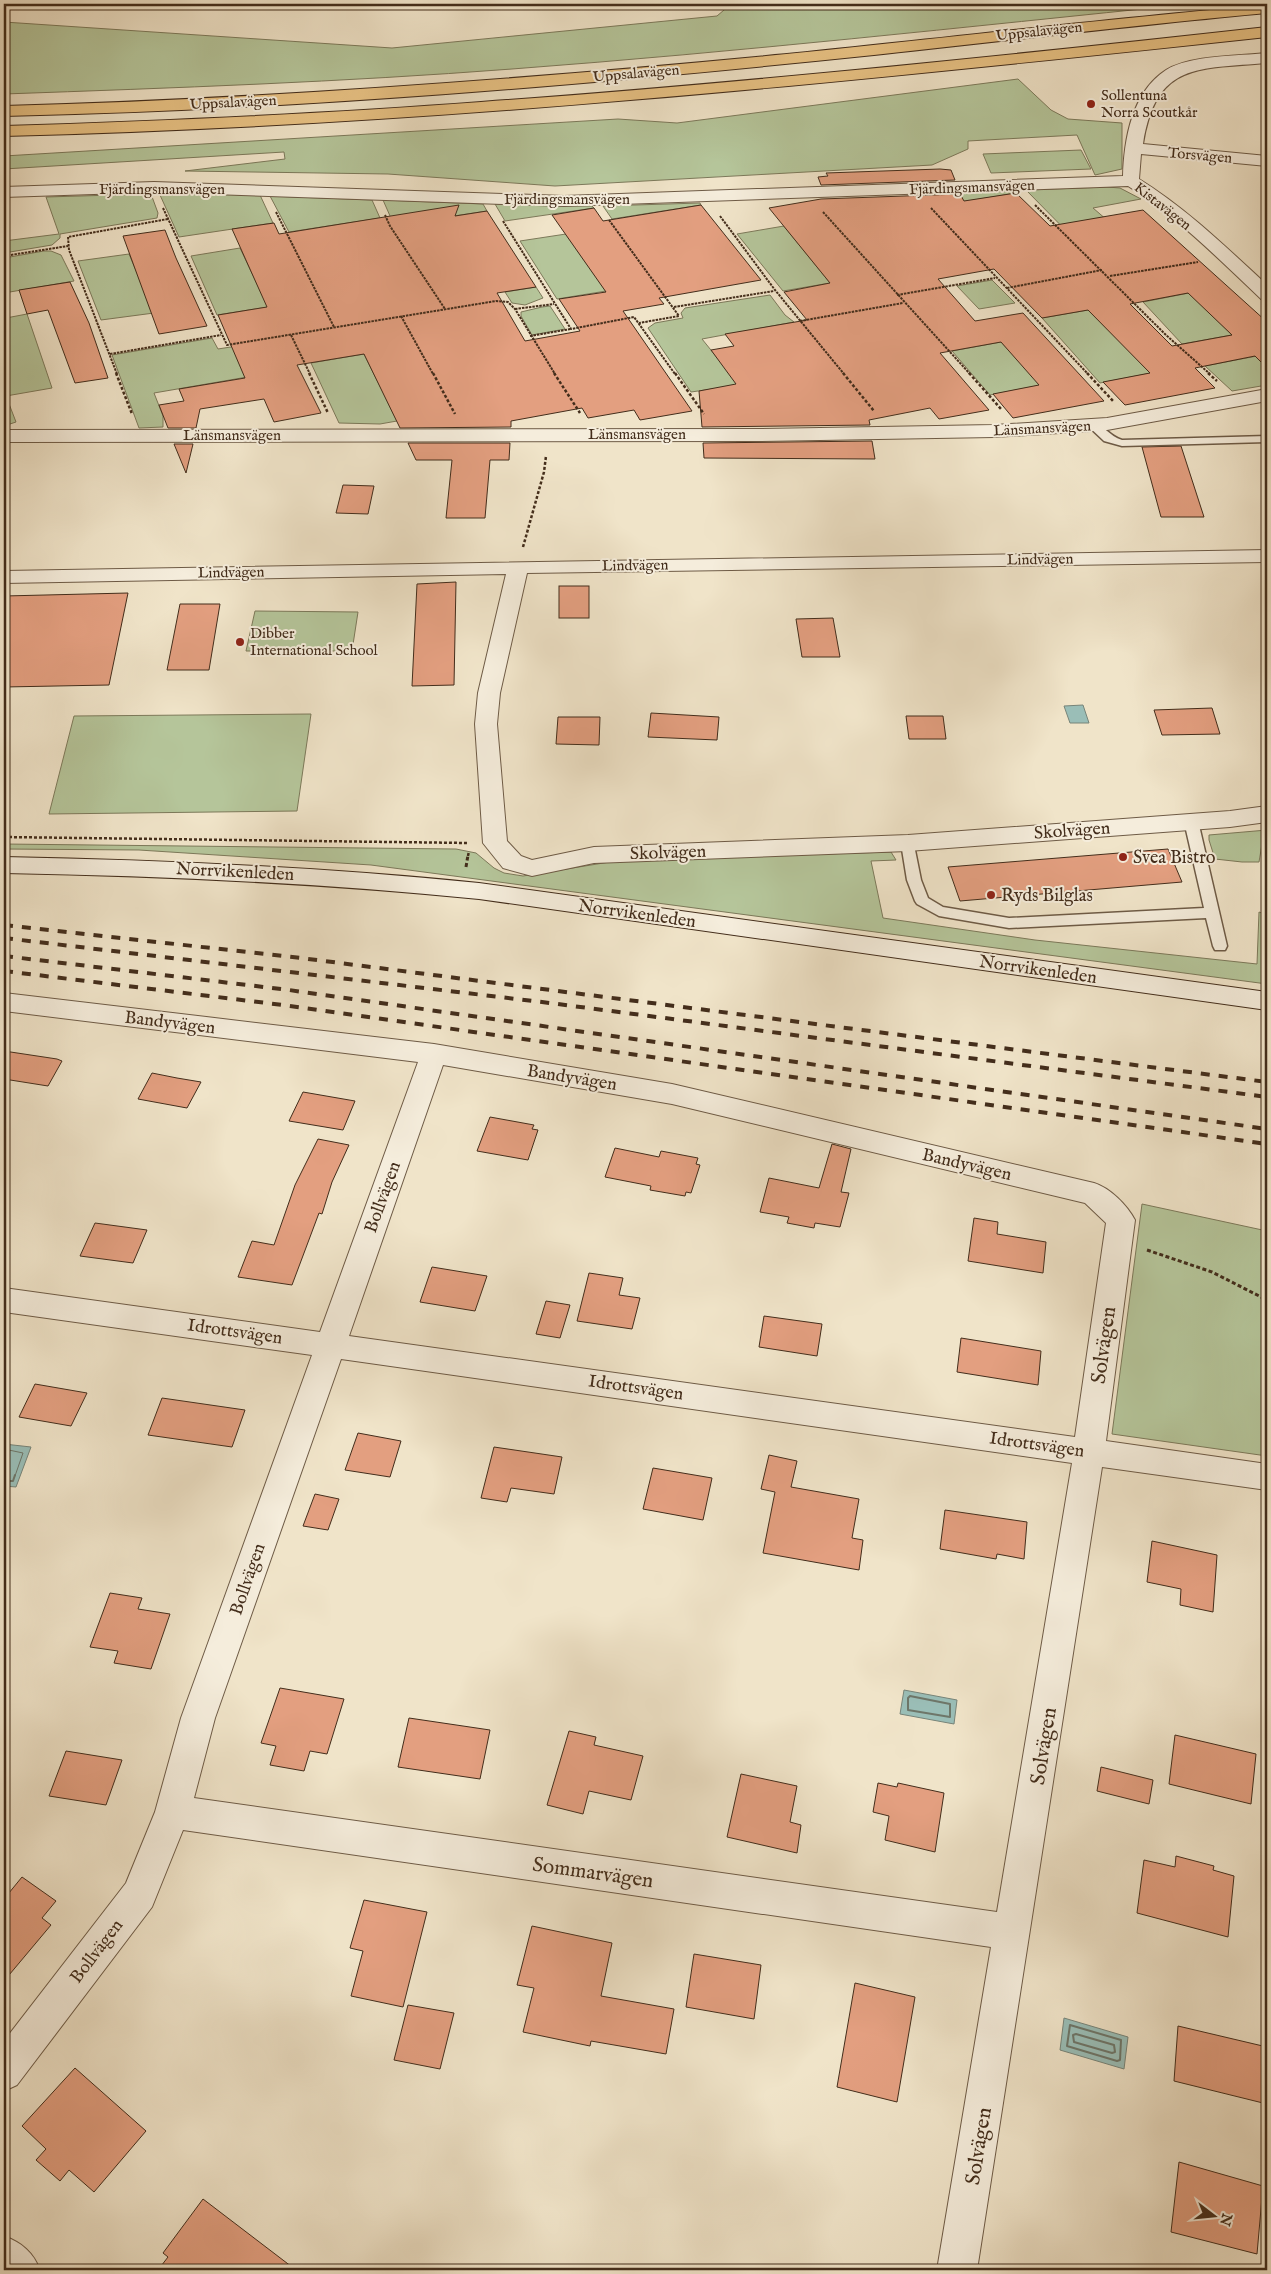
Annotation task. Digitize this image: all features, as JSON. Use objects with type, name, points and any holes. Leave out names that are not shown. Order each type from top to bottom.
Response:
[{"type":"highway","name":"Uppsalavägen","points":[[4,111],[77,110],[395,94],[687,68],[1267,9]]},
{"type":"highway","name":"Uppsalavägen","points":[[4,131],[423,111],[696,89],[1267,32]]},
{"type":"street","name":"Kistavägen","points":[[1267,58],[1198,66],[1172,73],[1155,89],[1142,111],[1133,148],[1131,180],[1152,194],[1227,257],[1267,295]]},
{"type":"street","name":"Torsvägen","points":[[1133,148],[1267,161]]},
{"type":"street","name":"Fjärdingsmansvägen","points":[[4,192],[154,186],[490,199],[597,200],[1131,180]]},
{"type":"street","name":"Länsmansvägen","points":[[4,436],[339,434],[719,435],[1020,430],[1094,425],[1132,420],[1267,395]]},
{"type":"street","name":"Lindvägen","points":[[4,577],[1267,556]]},
{"type":"street","points":[[494,843],[486,724],[490,693],[518,567]]},
{"type":"street","name":"Skolvägen","points":[[494,843],[512,862],[532,868],[594,855],[908,842],[1267,814]]},
{"type":"street","name":"Norrvikenleden","points":[[4,865],[153,867],[275,873],[451,888],[1267,1001]]},
{"type":"street","name":"Bandyvägen","points":[[4,1002],[434,1054],[672,1094],[1094,1194],[1119,1230]]},
{"type":"street","name":"Bollvägen","points":[[4,2072],[139,1895],[173,1812],[198,1718],[434,1054]]},
{"type":"street","name":"Solvägen","points":[[957,2270],[1013,1932],[1089,1451],[1119,1230]]},
{"type":"street","name":"Idrottsvägen","points":[[4,1300],[330,1344],[1267,1477]]},
{"type":"street","name":"Sommarvägen","points":[[173,1812],[1013,1932]]},
{"type":"street","points":[[4,2256],[20,2270]]},
{"type":"lane","points":[[1094,425],[1108,439],[1122,443],[1267,439]]},
{"type":"lane","points":[[1191,821],[1220,946]]},
{"type":"lane","points":[[908,842],[914,880],[922,901],[939,911],[1009,923],[1212,913]]},
{"type":"path","points":[[1015,185],[1109,276],[1166,335],[1240,400]]},
{"type":"path","points":[[154,186],[227,345],[496,301],[508,302],[515,309],[530,336],[595,434]]},
{"type":"path","points":[[913,189],[995,278],[1132,420]]},
{"type":"path","points":[[265,190],[334,327]]},
{"type":"path","points":[[806,193],[903,303],[1020,430]]},
{"type":"path","points":[[376,195],[390,226],[445,309]]},
{"type":"path","points":[[705,197],[774,290],[892,433]]},
{"type":"path","points":[[490,199],[571,329]]},
{"type":"path","points":[[597,200],[679,316],[639,323]]},
{"type":"path","points":[[140,436],[68,246],[68,237],[168,219]]},
{"type":"path","points":[[4,256],[68,246]]},
{"type":"path","points":[[1109,276],[1227,257]]},
{"type":"path","points":[[1006,288],[1102,270]]},
{"type":"path","points":[[897,295],[995,278]]},
{"type":"path","points":[[674,307],[774,290]]},
{"type":"path","points":[[800,321],[903,303]]},
{"type":"path","points":[[515,309],[554,304]]},
{"type":"path","points":[[401,316],[466,434]]},
{"type":"path","points":[[530,336],[634,317],[719,435]]},
{"type":"path","points":[[110,354],[221,334]]},
{"type":"path","points":[[290,335],[339,434]]},
{"type":"path","points":[[518,567],[544,472],[548,434]]},
{"type":"path","points":[[4,837],[494,843]]},
{"type":"path","points":[[1119,1230],[1212,1272],[1267,1300]]},
{"type":"green space","points":[[731,4],[1191,4],[767,47],[449,74],[194,87],[4,94],[4,22],[392,48],[717,16]]},
{"type":"green space","points":[[1018,79],[1051,110],[1068,119],[1122,123],[1122,169],[1095,175],[1077,135],[968,141],[968,149],[932,165],[555,186],[388,174],[185,171],[285,159],[284,152],[4,169],[4,156],[618,119],[677,123]]},
{"type":"green space","points":[[1081,150],[1091,169],[991,173],[983,154]]},
{"type":"green space","points":[[1120,188],[1141,199],[1093,208],[1135,244],[1087,252],[1026,190]]},
{"type":"green space","points":[[1014,190],[1016,193],[932,207],[919,194]]},
{"type":"green space","points":[[164,193],[260,195],[273,223],[179,237],[160,195]]},
{"type":"green space","points":[[151,194],[158,213],[157,218],[60,234],[60,238],[52,245],[4,253],[4,241],[59,234],[46,197]]},
{"type":"green space","points":[[270,196],[372,200],[380,218],[289,232]]},
{"type":"green space","points":[[383,200],[483,204],[487,211],[394,225]]},
{"type":"green space","points":[[700,203],[701,205],[612,219],[603,206]]},
{"type":"green space","points":[[495,204],[592,206],[594,208],[505,221]]},
{"type":"green space","points":[[784,226],[830,283],[783,291],[737,234]]},
{"type":"green space","points":[[566,234],[606,291],[557,299],[520,241]]},
{"type":"green space","points":[[240,248],[268,307],[217,315],[191,256]]},
{"type":"green space","points":[[51,251],[61,255],[74,281],[4,293],[4,258]]},
{"type":"green space","points":[[129,254],[154,313],[101,320],[78,261]]},
{"type":"green space","points":[[992,280],[1015,303],[979,309],[957,286]]},
{"type":"green space","points":[[536,287],[543,298],[525,305],[512,303],[505,292]]},
{"type":"green space","points":[[1189,293],[1232,335],[1182,344],[1143,302]]},
{"type":"green space","points":[[770,295],[785,315],[794,322],[702,339],[719,360],[769,351],[795,385],[719,388],[691,392],[648,328],[655,323],[683,318],[681,313],[685,308]]},
{"type":"green space","points":[[550,306],[565,329],[532,335],[521,316],[521,312]]},
{"type":"green space","points":[[1088,310],[1151,373],[1100,383],[1042,318]]},
{"type":"green space","points":[[4,313],[6,318],[27,314],[52,388],[6,396],[16,422],[4,426]]},
{"type":"green space","points":[[212,338],[218,349],[262,342],[253,376],[154,393],[163,416],[163,427],[139,428],[112,355]]},
{"type":"green space","points":[[1001,342],[1041,385],[990,395],[952,351]]},
{"type":"green space","points":[[364,354],[397,421],[380,424],[339,423],[311,363]]},
{"type":"green space","points":[[1267,354],[1267,385],[1232,391],[1205,366]]},
{"type":"green space","points":[[255,611],[358,612],[352,651],[246,651]]},
{"type":"green space","points":[[311,714],[297,811],[49,814],[74,716]]},
{"type":"green space","points":[[1267,830],[1267,844],[1262,844],[1259,862],[1215,859],[1209,835]]},
{"type":"green space","points":[[4,844],[456,849],[476,853],[494,868],[504,873],[523,876],[622,860],[891,852],[896,860],[871,861],[883,918],[1035,940],[1257,964],[1259,912],[1267,915],[1267,984],[371,865],[139,850],[4,849]]},
{"type":"green space","points":[[1142,1204],[1267,1231],[1267,1456],[1112,1434]]},
{"type":"water","points":[[1083,705],[1089,723],[1070,723],[1064,706]]},
{"type":"water","points":[[4,1444],[31,1447],[16,1487],[4,1486]]},
{"type":"water","points":[[904,1690],[957,1700],[954,1724],[900,1714]]},
{"type":"water","points":[[1064,2018],[1128,2037],[1124,2069],[1060,2050]]},
{"type":"building","points":[[951,170],[955,180],[821,185],[818,177],[828,176],[826,173]]},
{"type":"building","points":[[1016,193],[1050,226],[1143,210],[1267,322],[1267,368],[1255,356],[1195,368],[1215,388],[1125,405],[1103,382],[1150,373],[1088,310],[1042,318],[994,269],[938,279],[975,321],[1023,313],[1104,401],[1013,418],[993,394],[1039,385],[1001,342],[940,353],[989,410],[939,419],[930,408],[869,420],[870,425],[702,427],[699,391],[736,384],[711,350],[734,346],[725,334],[807,320],[784,292],[830,283],[769,208],[821,199],[960,194],[964,201]],"holes":[[[1188,293],[1232,335],[1172,346],[1130,304]]]},
{"type":"building","points":[[459,205],[455,216],[487,211],[536,287],[497,293],[525,341],[580,331],[559,299],[606,292],[552,215],[594,208],[603,221],[701,205],[761,280],[659,298],[664,304],[623,311],[692,411],[640,420],[634,410],[588,418],[582,408],[511,421],[511,427],[400,428],[364,354],[297,365],[321,413],[274,422],[264,399],[200,409],[196,428],[168,428],[159,405],[184,401],[179,389],[245,378],[218,315],[267,307],[232,229],[274,223],[279,234]]},
{"type":"building","points":[[165,230],[207,326],[159,334],[123,236]]},
{"type":"building","points":[[70,282],[89,323],[108,378],[75,383],[48,310],[27,314],[19,290]]},
{"type":"building","points":[[872,441],[875,459],[704,458],[703,443]]},
{"type":"building","points":[[408,443],[510,443],[509,460],[490,460],[485,518],[446,518],[452,460],[416,460]]},
{"type":"building","points":[[174,444],[193,444],[186,473]]},
{"type":"building","points":[[1181,446],[1204,517],[1161,517],[1142,447]]},
{"type":"building","points":[[343,485],[374,486],[368,514],[336,513]]},
{"type":"building","points":[[456,582],[454,685],[412,686],[417,584]]},
{"type":"building","points":[[559,586],[589,586],[589,618],[559,618]]},
{"type":"building","points":[[128,593],[109,685],[4,687],[4,596]]},
{"type":"building","points":[[180,604],[220,604],[209,670],[167,670]]},
{"type":"building","points":[[833,618],[840,657],[802,657],[796,619]]},
{"type":"building","points":[[1212,708],[1220,734],[1162,735],[1154,710]]},
{"type":"building","points":[[651,713],[719,717],[717,740],[648,737]]},
{"type":"building","points":[[906,716],[943,716],[946,739],[909,739]]},
{"type":"building","points":[[558,717],[600,717],[599,745],[556,744]]},
{"type":"building","points":[[1168,849],[1182,882],[960,901],[948,867]]},
{"type":"building","points":[[4,1051],[62,1061],[48,1086],[4,1079]]},
{"type":"building","points":[[152,1073],[201,1082],[187,1108],[138,1099]]},
{"type":"building","points":[[303,1092],[355,1101],[343,1130],[289,1121]]},
{"type":"building","points":[[490,1117],[534,1125],[532,1129],[538,1130],[528,1160],[477,1151]]},
{"type":"building","points":[[318,1139],[349,1145],[332,1182],[322,1214],[319,1213],[292,1285],[238,1277],[252,1241],[274,1245],[295,1185]]},
{"type":"building","points":[[832,1144],[851,1149],[841,1192],[849,1193],[840,1227],[815,1223],[814,1228],[787,1223],[789,1217],[760,1212],[769,1178],[819,1188]]},
{"type":"building","points":[[615,1148],[659,1157],[661,1151],[698,1158],[696,1164],[700,1165],[691,1193],[686,1192],[685,1196],[650,1190],[651,1186],[605,1177]]},
{"type":"building","points":[[974,1218],[998,1222],[997,1234],[1046,1242],[1043,1273],[968,1261]]},
{"type":"building","points":[[95,1223],[147,1230],[133,1263],[80,1256]]},
{"type":"building","points":[[432,1267],[487,1276],[475,1311],[420,1302]]},
{"type":"building","points":[[589,1273],[623,1278],[619,1295],[640,1298],[632,1329],[577,1321]]},
{"type":"building","points":[[546,1301],[570,1305],[560,1338],[536,1334]]},
{"type":"building","points":[[764,1316],[822,1324],[817,1356],[759,1347]]},
{"type":"building","points":[[961,1338],[1041,1351],[1038,1385],[957,1372]]},
{"type":"building","points":[[35,1384],[87,1393],[71,1426],[19,1417]]},
{"type":"building","points":[[162,1398],[245,1410],[232,1447],[148,1435]]},
{"type":"building","points":[[358,1433],[401,1441],[390,1477],[345,1470]]},
{"type":"building","points":[[494,1447],[562,1457],[554,1494],[511,1488],[507,1502],[481,1498]]},
{"type":"building","points":[[769,1455],[797,1461],[791,1487],[859,1499],[852,1538],[863,1540],[859,1570],[763,1553],[775,1492],[761,1489]]},
{"type":"building","points":[[653,1468],[712,1478],[703,1520],[643,1509]]},
{"type":"building","points":[[315,1494],[339,1499],[328,1530],[303,1526]]},
{"type":"building","points":[[945,1510],[1027,1522],[1024,1559],[997,1554],[996,1559],[940,1549]]},
{"type":"building","points":[[1152,1541],[1217,1555],[1213,1612],[1180,1605],[1181,1589],[1147,1582]]},
{"type":"building","points":[[110,1593],[142,1598],[138,1609],[170,1614],[151,1669],[114,1663],[118,1651],[90,1647]]},
{"type":"building","points":[[280,1688],[344,1699],[327,1754],[310,1751],[304,1771],[270,1765],[276,1746],[261,1743]]},
{"type":"building","points":[[409,1718],[490,1730],[480,1779],[398,1767]]},
{"type":"building","points":[[569,1731],[596,1737],[594,1745],[643,1756],[631,1800],[589,1791],[583,1814],[547,1805]]},
{"type":"building","points":[[1175,1735],[1256,1754],[1251,1804],[1169,1784]]},
{"type":"building","points":[[66,1751],[122,1760],[106,1805],[49,1796]]},
{"type":"building","points":[[1101,1767],[1153,1780],[1149,1804],[1097,1791]]},
{"type":"building","points":[[741,1774],[797,1786],[790,1822],[801,1825],[797,1853],[727,1837]]},
{"type":"building","points":[[878,1783],[897,1787],[898,1783],[944,1793],[935,1852],[885,1840],[889,1816],[873,1812]]},
{"type":"building","points":[[1176,1856],[1214,1866],[1213,1870],[1234,1876],[1228,1937],[1137,1913],[1144,1860],[1175,1867]]},
{"type":"building","points":[[22,1877],[56,1901],[42,1918],[51,1925],[4,1981],[4,1899]]},
{"type":"building","points":[[364,1900],[427,1912],[403,2007],[351,1996],[363,1951],[350,1948]]},
{"type":"building","points":[[532,1926],[612,1943],[601,1996],[674,2009],[666,2054],[591,2041],[590,2046],[523,2032],[534,1988],[517,1985]]},
{"type":"building","points":[[694,1954],[761,1965],[754,2019],[686,2007]]},
{"type":"building","points":[[855,1983],[915,1997],[897,2102],[837,2087]]},
{"type":"building","points":[[408,2005],[454,2013],[440,2069],[394,2060]]},
{"type":"building","points":[[1178,2026],[1267,2047],[1267,2104],[1174,2081]]},
{"type":"building","points":[[75,2068],[146,2131],[94,2192],[69,2170],[60,2181],[36,2160],[46,2149],[22,2126]]},
{"type":"building","points":[[1179,2162],[1263,2186],[1257,2254],[1171,2232]]},
{"type":"building","points":[[203,2199],[296,2270],[158,2270],[168,2257],[163,2253]]},
{"type":"railway","points":[[4,925],[301,958],[1267,1082]]},
{"type":"railway","points":[[4,938],[550,1003],[1267,1097]]},
{"type":"railway","points":[[4,956],[289,990],[1267,1129]]},
{"type":"railway","points":[[4,971],[283,1005],[1267,1144]]},
{"type":"place","name":"Sollentuna Norra Scoutkår","points":[[1091,104]]},
{"type":"place","name":"Dibber International School","points":[[240,642]]},
{"type":"place","name":"Svea Bistro","points":[[1123,857]]},
{"type":"place","name":"Ryds Bilglas","points":[[991,895]]}]
